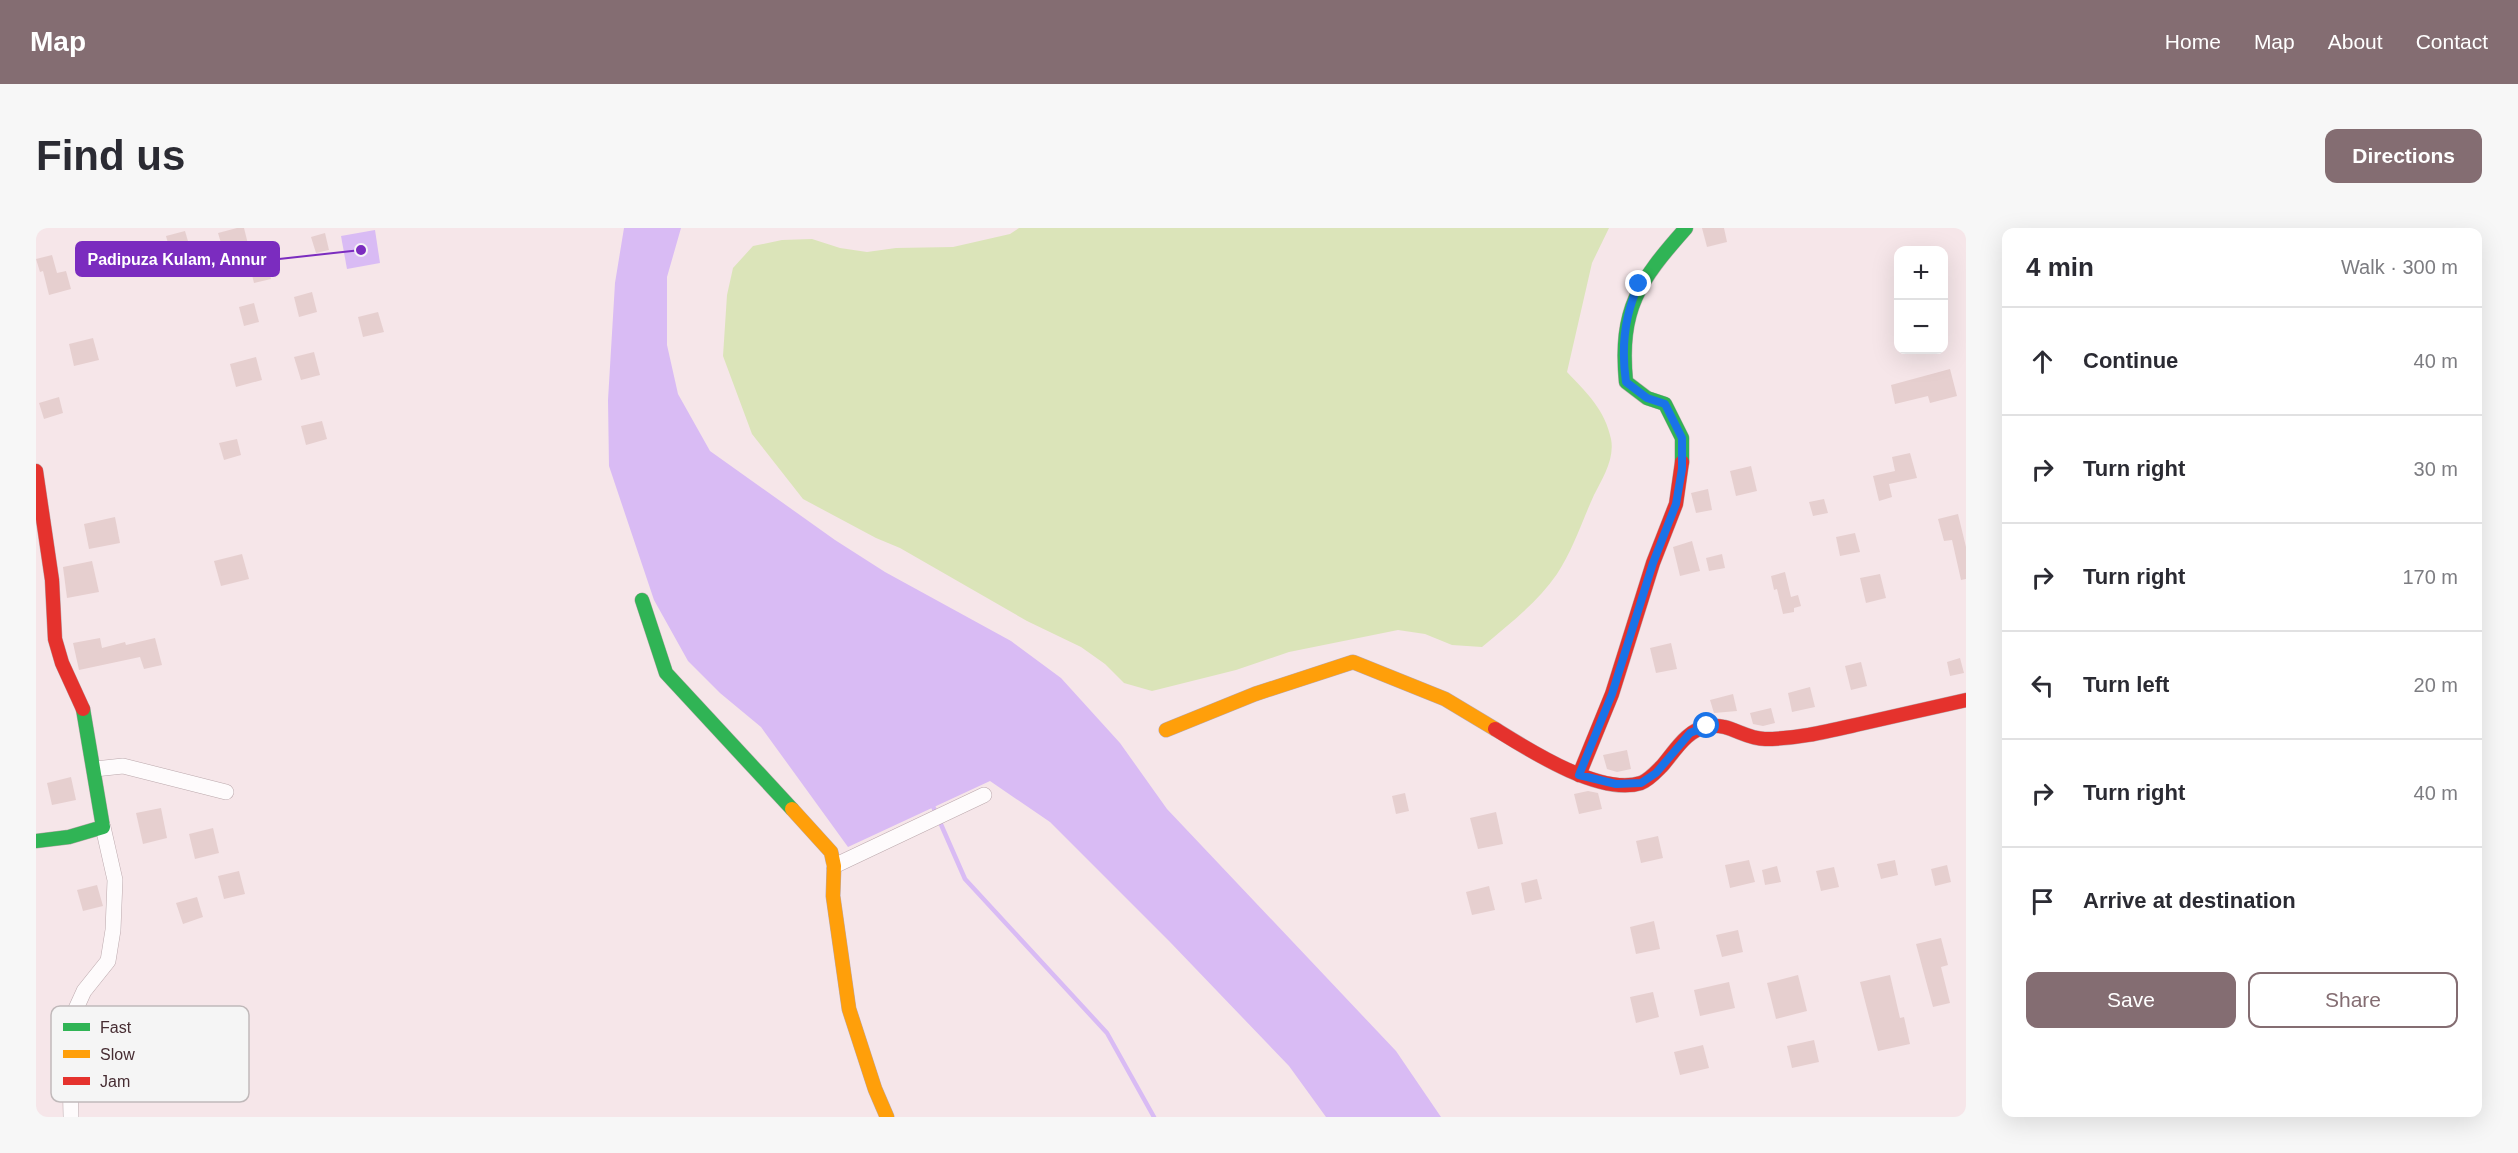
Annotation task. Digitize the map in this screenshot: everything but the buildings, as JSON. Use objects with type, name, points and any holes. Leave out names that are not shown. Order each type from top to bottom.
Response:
[{"type":"street","points":[[1579,775],[1612,694],[1653,563],[1676,504],[1682,469],[1682,438],[1665,404],[1647,398],[1626,382],[1623,365],[1624,323],[1639,284],[1686,228]]},
{"type":"street","points":[[36,471],[52,580],[55,639],[62,663],[84,711],[103,827],[115,880],[113,930],[108,961],[84,991],[77,1006]]},
{"type":"street","points":[[642,600],[666,673],[831,852],[834,866],[833,896],[849,1009],[875,1089],[887,1117]]},
{"type":"street","points":[[1166,730],[1255,694],[1353,662],[1444,699],[1534,753],[1579,775],[1616,784],[1641,783],[1656,773],[1690,733],[1707,726],[1725,726],[1748,736],[1764,739],[1818,733],[1966,700]]},
{"type":"street","points":[[95,769],[123,766],[226,792]]},
{"type":"street","points":[[834,866],[984,795]]},
{"type":"street","points":[[36,841],[69,837],[103,827]]},
{"type":"street","points":[[71,1102],[71,1117]]},
{"type":"green space","points":[[1019,228],[1609,228],[1592,263],[1567,372],[1600,411],[1611,439],[1611,454],[1607,468],[1563,565],[1532,604],[1482,647],[1452,645],[1425,634],[1398,630],[1289,652],[1236,670],[1152,691],[1124,683],[1105,664],[1081,647],[1027,621],[900,548],[876,538],[803,499],[752,434],[723,356],[727,295],[733,268],[753,246],[782,240],[812,239],[840,248],[867,252],[896,248],[953,247],[1010,234]]},
{"type":"shaded area","points":[[624,228],[681,228],[667,277],[667,345],[678,394],[710,451],[835,540],[885,572],[1011,641],[1061,678],[1120,743],[1167,809],[1396,1051],[1441,1117],[1326,1117],[1289,1066],[1050,822],[990,781],[848,847],[761,727],[720,693],[688,661],[654,600],[609,466],[608,400],[615,283]]},
{"type":"shaded area","points":[[375,230],[380,263],[347,269],[341,236]]},
{"type":"waterway","points":[[932,804],[965,879],[1107,1033],[1154,1117]]},
{"type":"traffic: fast","points":[[1682,462],[1682,438],[1665,404],[1647,398],[1626,382],[1625,357],[1626,335],[1636,298],[1656,264],[1686,228]]},
{"type":"traffic: fast","points":[[642,600],[666,673],[792,809]]},
{"type":"traffic: fast","points":[[36,841],[69,837],[103,827],[83,709]]},
{"type":"traffic: slow","points":[[1166,730],[1255,694],[1353,662],[1445,699],[1495,729]]},
{"type":"traffic: slow","points":[[792,809],[831,852],[834,866],[833,896],[849,1009],[875,1089],[887,1117]]},
{"type":"traffic: jam","points":[[1579,775],[1612,694],[1653,563],[1676,504],[1682,462]]},
{"type":"traffic: jam","points":[[36,471],[52,580],[55,639],[62,663],[83,709]]},
{"type":"traffic: jam","points":[[1495,729],[1565,769],[1606,783],[1624,785],[1647,780],[1688,736],[1694,731],[1709,726],[1723,727],[1751,737],[1789,738],[1966,700]]},
{"type":"place","name":"Padipuza Kulam, Annur","points":[[361,250]]},
{"type":"route","points":[[1639,284],[1624,323],[1623,365],[1626,382],[1647,398],[1665,404],[1682,438],[1682,469],[1676,504],[1653,563],[1612,694],[1579,775],[1616,784],[1641,783],[1656,773],[1690,733],[1707,726]]}]
